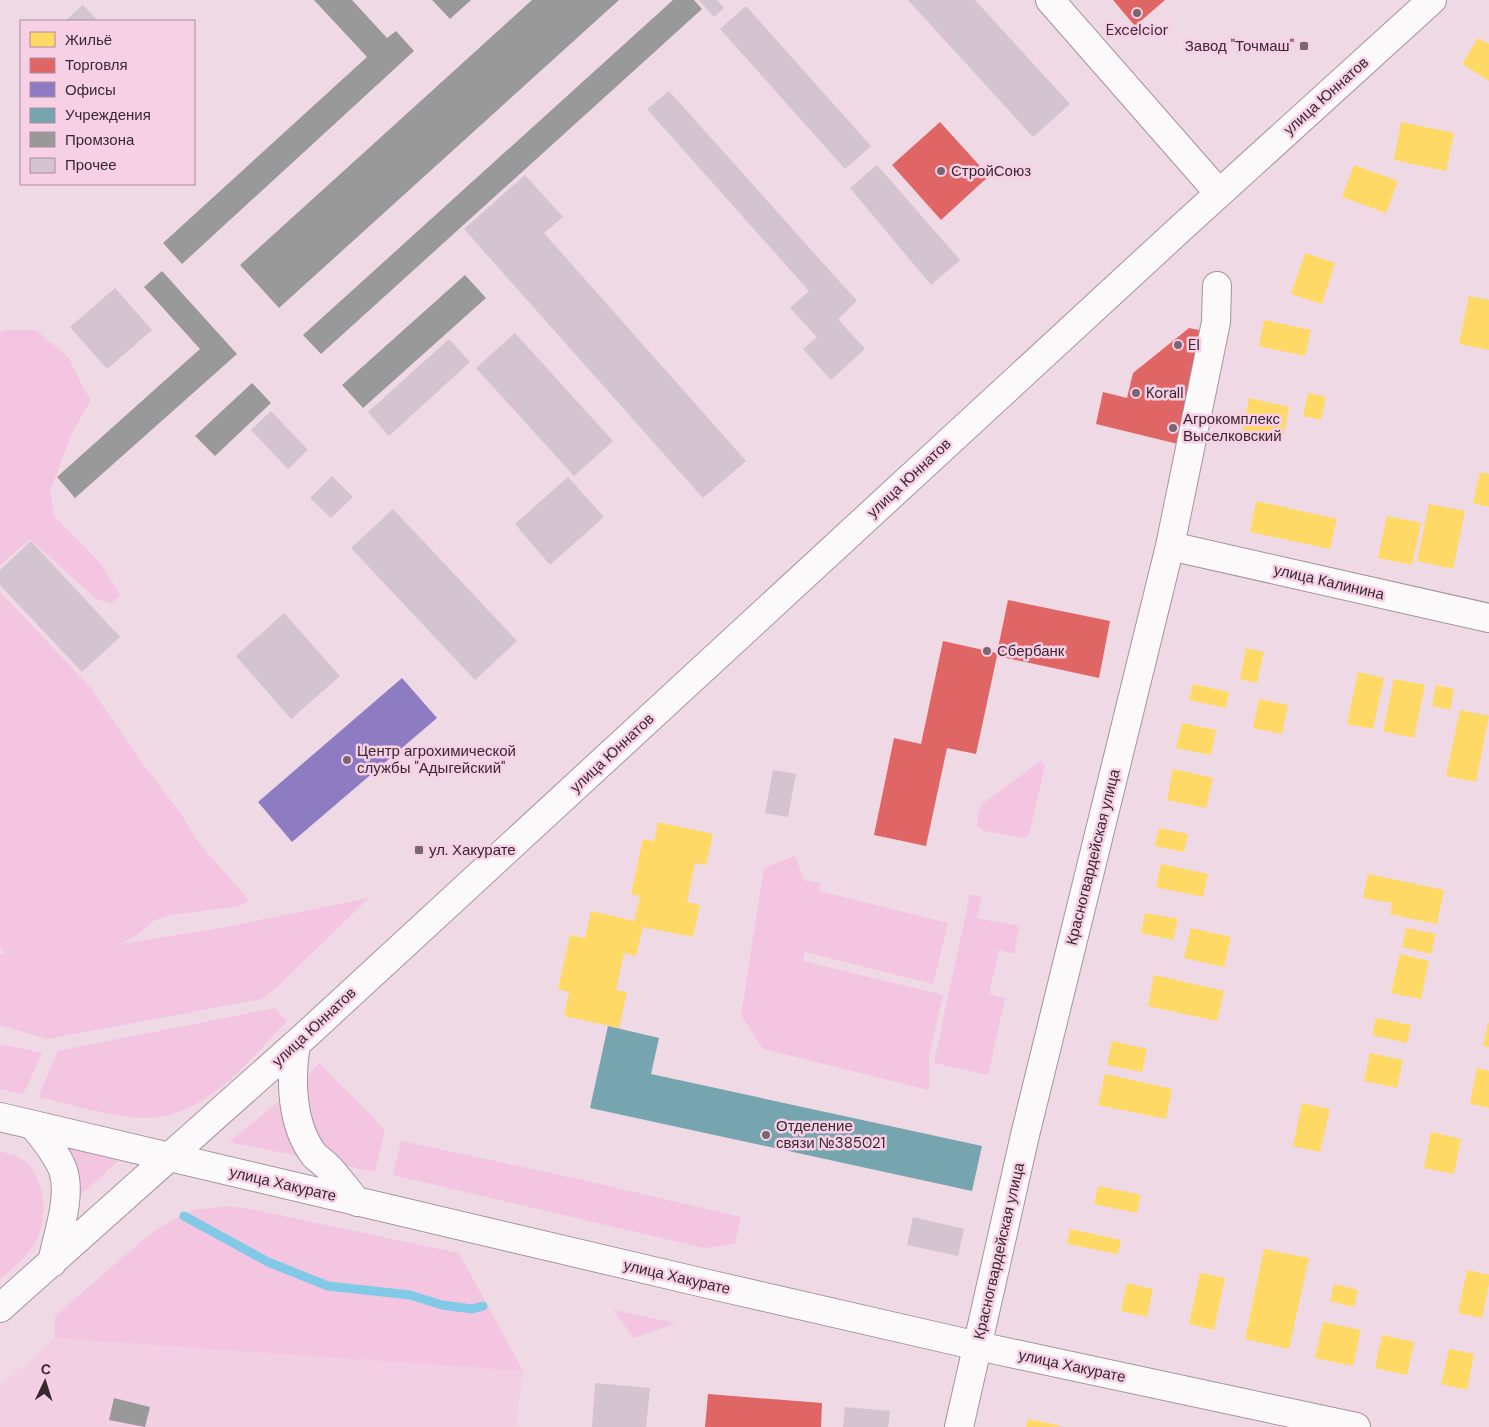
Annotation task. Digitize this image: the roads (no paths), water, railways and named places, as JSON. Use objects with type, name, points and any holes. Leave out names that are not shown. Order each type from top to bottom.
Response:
[{"type":"main road","points":[[1050,0],[1219,193]]},
{"type":"main road","name":"улица Юннатов","points":[[0,1308],[296,1044],[1219,193],[1432,0]]},
{"type":"main road","name":"Красногвардейская улица","points":[[959,1427],[1025,1134],[1170,546],[1216,322],[1217,286]]},
{"type":"main road","name":"улица Калинина","points":[[1170,546],[1489,618]]},
{"type":"main road","points":[[296,1044],[293,1071],[294,1096],[297,1116],[304,1136],[315,1155],[357,1202]]},
{"type":"main road","name":"улица Хакурате","points":[[0,1117],[978,1346],[1356,1427]]},
{"type":"main road","points":[[33,1125],[56,1155],[64,1171],[65,1202],[52,1263]]},
{"type":"waterway","points":[[184,1216],[268,1262],[328,1286],[410,1295],[442,1305],[472,1309],[483,1306]]},
{"type":"place","name":"Excelcior","points":[[1137,13]]},
{"type":"place","name":"Завод \"Точмаш\"","points":[[1304,46]]},
{"type":"place","name":"СтройСоюз","points":[[941,171]]},
{"type":"place","name":"El","points":[[1178,345]]},
{"type":"place","name":"Korall","points":[[1136,393]]},
{"type":"place","name":"Агрокомплекс Выселковский","points":[[1173,428]]},
{"type":"place","name":"Сбербанк","points":[[987,651]]},
{"type":"place","name":"Центр агрохимической службы \"Адыгейский\"","points":[[347,760]]},
{"type":"place","name":"ул. Хакурате","points":[[419,850]]},
{"type":"place","name":"Отделение связи №385021","points":[[766,1135]]}]
